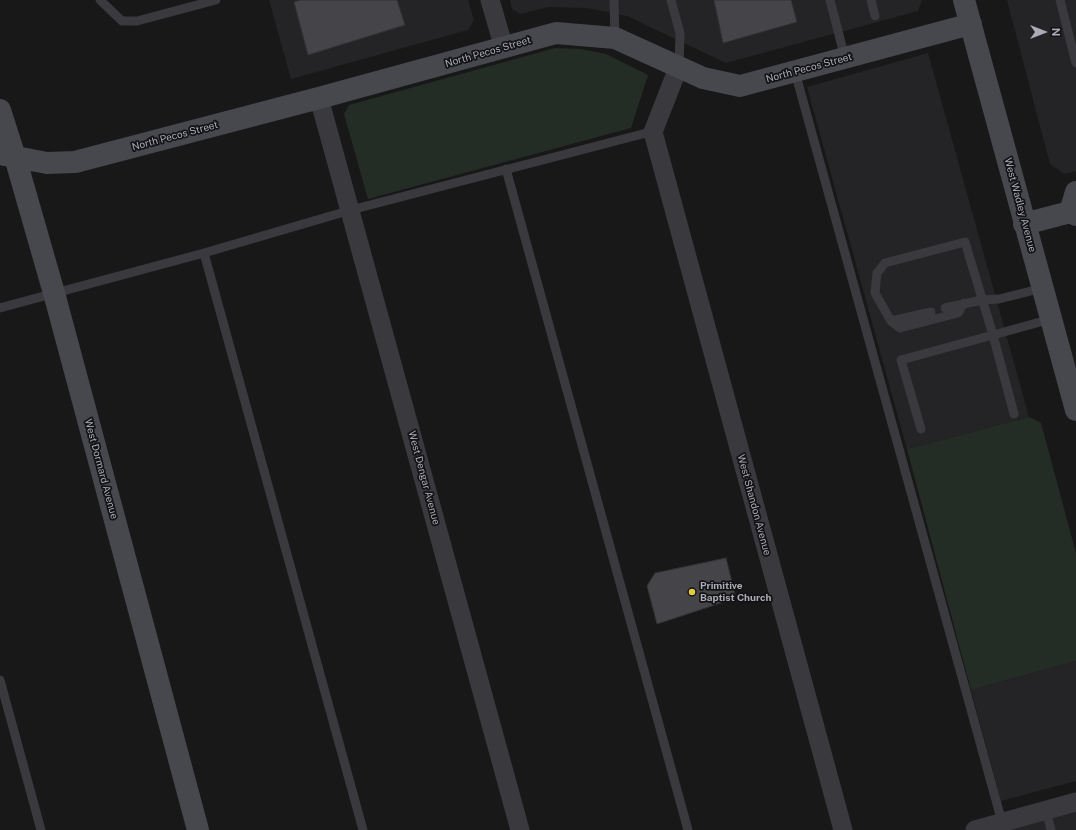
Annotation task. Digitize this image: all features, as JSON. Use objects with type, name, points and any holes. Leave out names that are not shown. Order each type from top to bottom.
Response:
[{"type":"street","points":[[490,0],[504,48]]},
{"type":"street","name":"West Wadley Avenue","points":[[964,0],[1076,410]]},
{"type":"street","name":"North Pecos Street","points":[[8,155],[47,163],[75,162],[319,98],[556,33],[615,38],[678,68],[703,78],[740,86],[971,24]]},
{"type":"street","points":[[654,130],[678,68]]},
{"type":"street","name":"West Dengar Avenue","points":[[319,98],[328,126],[520,830]]},
{"type":"street","name":"West Dormard Avenue","points":[[0,110],[8,155],[54,293],[198,830]]},
{"type":"street","name":"West Shandon Avenue","points":[[654,130],[666,180],[843,830]]},
{"type":"street","points":[[1024,224],[1074,206]]},
{"type":"street","points":[[975,830],[1076,802]]},
{"type":"lane","points":[[100,0],[122,20],[137,21],[216,0]]},
{"type":"lane","points":[[614,0],[615,38]]},
{"type":"lane","points":[[671,0],[680,33],[678,68]]},
{"type":"lane","points":[[830,0],[845,58]]},
{"type":"lane","points":[[871,0],[875,16]]},
{"type":"lane","points":[[1060,0],[1076,63]]},
{"type":"lane","points":[[795,72],[1002,822]]},
{"type":"lane","points":[[0,308],[204,253],[351,210],[654,130]]},
{"type":"lane","points":[[506,169],[688,830]]},
{"type":"lane","points":[[964,303],[958,313],[900,328],[891,321],[875,293],[877,273],[885,263],[965,242],[993,335],[1014,414]]},
{"type":"lane","points":[[204,253],[363,830]]},
{"type":"lane","points":[[945,308],[982,300],[999,299],[1043,288]]},
{"type":"lane","points":[[891,321],[931,312]]},
{"type":"lane","points":[[921,429],[900,360],[1051,319]]},
{"type":"lane","points":[[0,680],[41,830]]},
{"type":"lane","points":[[1046,810],[1052,830]]},
{"type":"shaded area","points":[[269,0],[468,0],[474,20],[468,30],[291,79]]},
{"type":"shaded area","points":[[510,0],[922,0],[918,11],[726,63],[627,16],[587,8],[548,7],[521,14],[512,9]]},
{"type":"shaded area","points":[[1007,0],[1076,0],[1076,171],[1064,174],[1050,164]]},
{"type":"shaded area","points":[[555,48],[581,49],[606,54],[648,75],[631,128],[368,199],[344,114],[349,105]]},
{"type":"shaded area","points":[[928,53],[1029,417],[907,449],[807,87]]},
{"type":"shaded area","points":[[1029,417],[1041,423],[1076,553],[1076,661],[971,690],[907,449]]},
{"type":"shaded area","points":[[1076,661],[1076,781],[1001,801],[971,690]]},
{"type":"shaded area","points":[[1076,804],[1076,830],[979,830]]},
{"type":"building","points":[[301,0],[397,0],[405,25],[308,55],[294,2]]},
{"type":"building","points":[[714,0],[791,0],[797,22],[723,43]]},
{"type":"building","name":"Primitive Baptist Church","points":[[726,558],[736,598],[657,624],[647,586],[655,573]]},
{"type":"place","name":"Primitive Baptist Church","points":[[692,592]]}]
